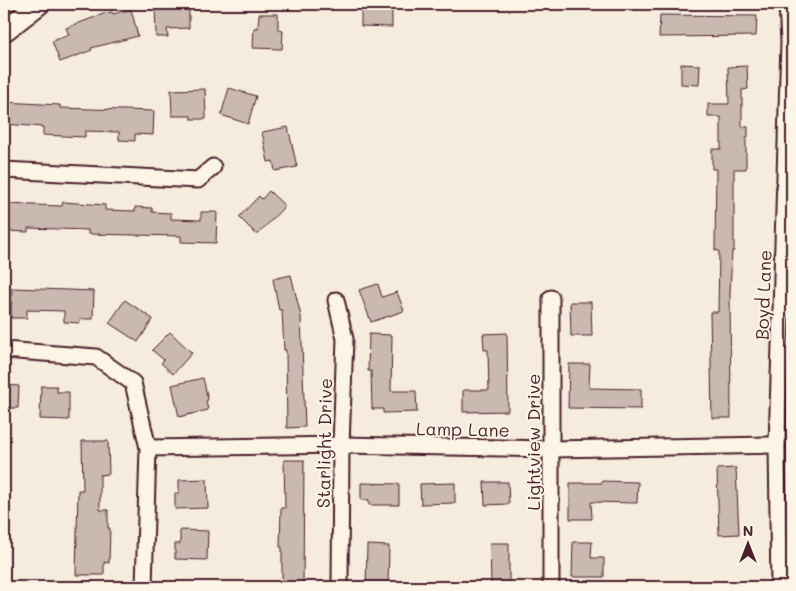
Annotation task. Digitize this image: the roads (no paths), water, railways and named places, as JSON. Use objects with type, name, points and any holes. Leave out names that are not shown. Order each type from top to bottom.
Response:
[{"type":"street","points":[[4,31],[39,4]]},
{"type":"street","name":"Boyd Lane","points":[[779,587],[778,445],[789,42],[788,4]]},
{"type":"street","points":[[4,170],[198,180],[213,167]]},
{"type":"street","name":"Lightview Drive","points":[[551,298],[551,586]]},
{"type":"street","name":"Starlight Drive","points":[[336,300],[345,339],[341,445],[340,587]]},
{"type":"street","points":[[4,350],[96,357],[133,383],[148,448],[144,587]]},
{"type":"street","name":"Lamp Lane","points":[[148,448],[341,445],[551,449],[778,445]]}]
